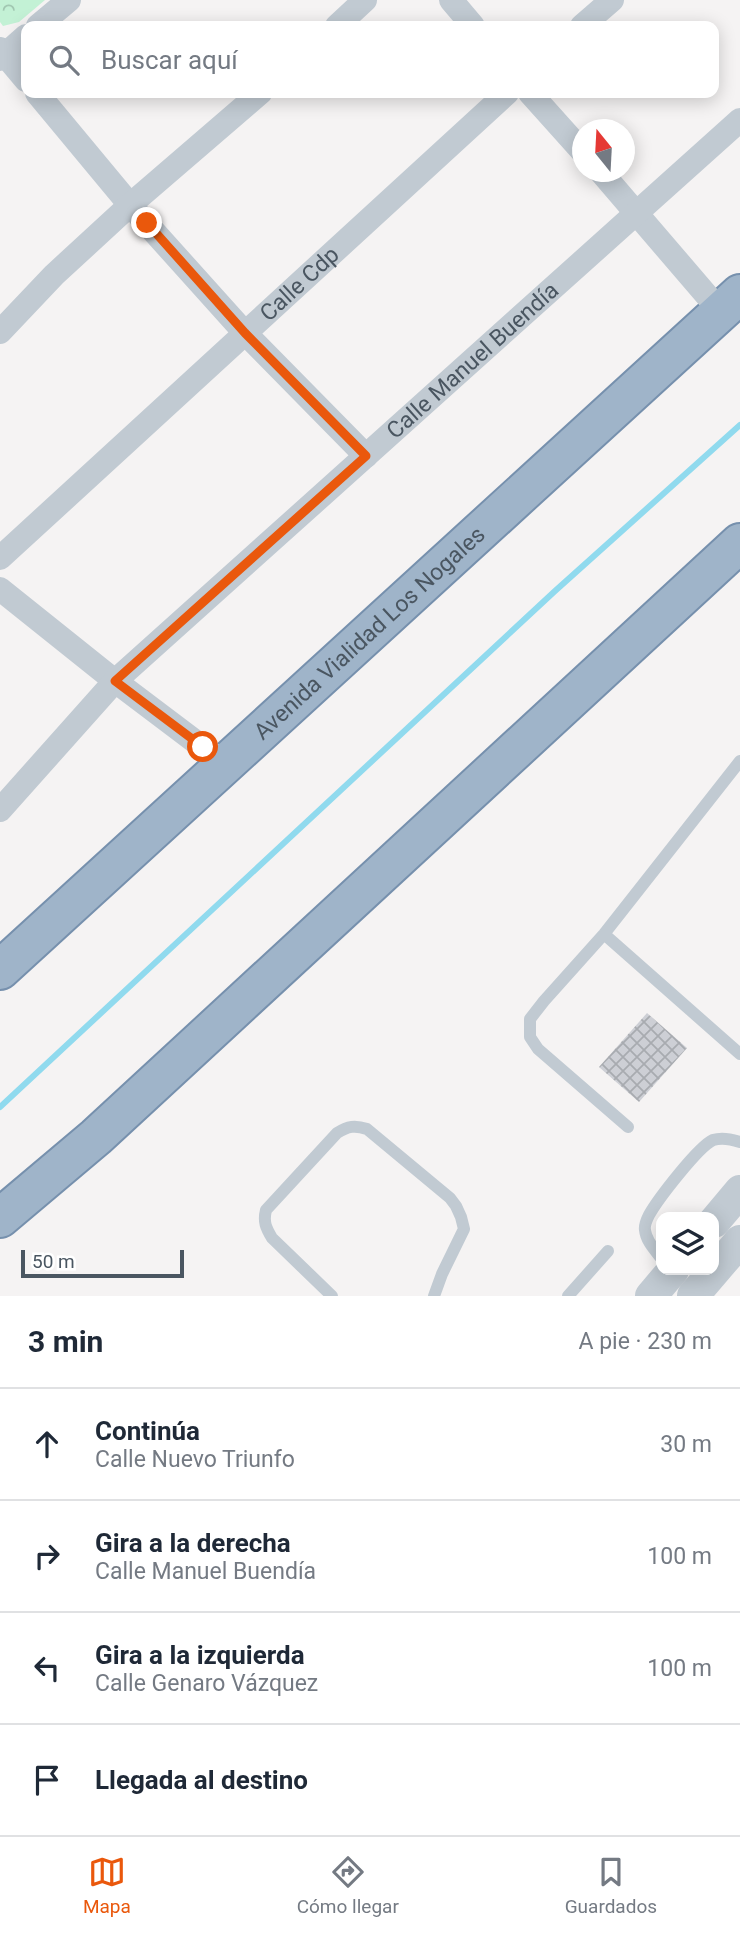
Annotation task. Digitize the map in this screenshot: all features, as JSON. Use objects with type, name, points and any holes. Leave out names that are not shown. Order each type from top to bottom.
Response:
[{"type":"highway","name":"Avenida Vialidad Los Nogales","points":[[0,970],[730,303]]},
{"type":"highway","points":[[0,1218],[96,1137],[740,543]]},
{"type":"street","points":[[44,21],[69,0]]},
{"type":"street","points":[[342,21],[365,0]]},
{"type":"street","points":[[451,0],[469,21]]},
{"type":"street","points":[[588,21],[612,0]]},
{"type":"street","points":[[21,40],[1,54],[21,75]]},
{"type":"street","points":[[41,98],[130,205],[245,333],[366,456]]},
{"type":"street","points":[[0,331],[54,275],[130,205],[254,98]]},
{"type":"street","name":"Calle Cdp","points":[[0,558],[502,98]]},
{"type":"street","points":[[535,98],[572,139]]},
{"type":"street","name":"Calle Manuel Buendía","points":[[0,810],[115,681],[740,120]]},
{"type":"street","points":[[610,182],[730,303]]},
{"type":"street","points":[[0,589],[225,764]]},
{"type":"street","points":[[719,1216],[740,1191]]},
{"type":"street","points":[[693,1296],[738,1248]]},
{"type":"street","points":[[651,1296],[664,1275]]},
{"type":"lane","points":[[628,1127],[538,1049],[530,1037],[530,1019],[604,934],[740,761]]},
{"type":"lane","points":[[604,934],[740,1054]]},
{"type":"lane","points":[[332,1296],[272,1238],[264,1218],[266,1210],[337,1133],[356,1125],[367,1129],[450,1198],[456,1206],[464,1229],[434,1296]]},
{"type":"lane","points":[[656,1251],[644,1229],[648,1217],[676,1179],[711,1141],[723,1138],[740,1142]]},
{"type":"lane","points":[[568,1296],[608,1251]]},
{"type":"green space","points":[[0,0],[45,0],[19,22],[3,26],[0,22]]},
{"type":"building","points":[[647,1013],[687,1048],[639,1102],[599,1067]]},
{"type":"waterway","points":[[0,1107],[555,591],[740,425]]},
{"type":"route","points":[[147,223],[245,333],[366,456],[115,681],[203,747]]}]
